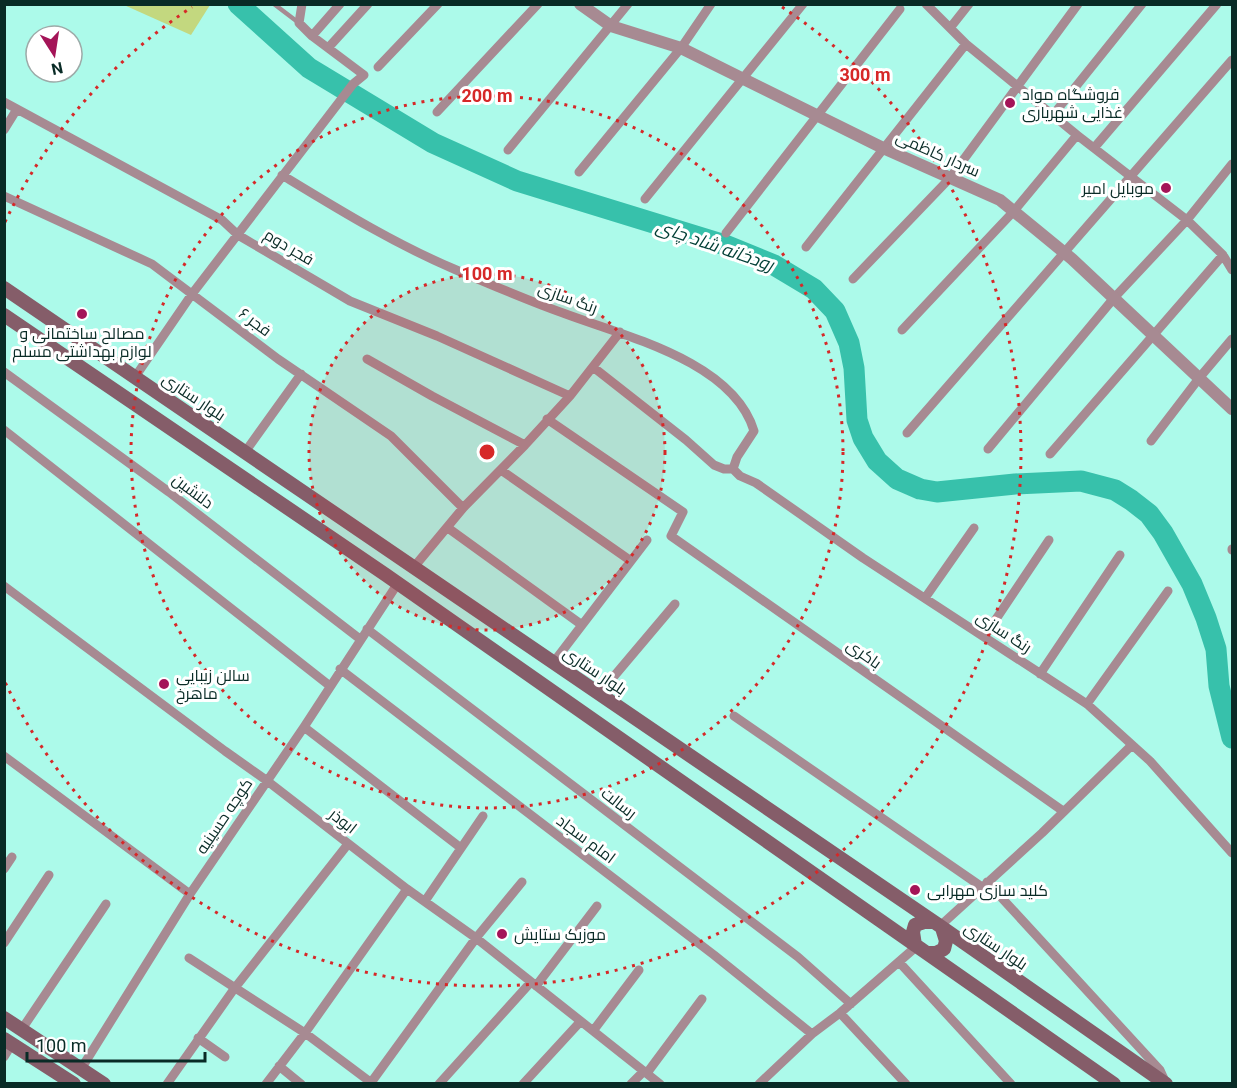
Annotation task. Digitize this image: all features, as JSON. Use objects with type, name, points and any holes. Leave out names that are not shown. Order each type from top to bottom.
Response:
[{"type":"main road","name":"بلوار ستاری","points":[[4,288],[399,556],[1166,1083]]},
{"type":"main road","points":[[4,315],[392,579],[1114,1083]]},
{"type":"main road","points":[[392,579],[386,563],[399,556]]},
{"type":"main road","points":[[413,594],[426,589],[420,571]]},
{"type":"main road","points":[[924,922],[938,925],[946,940],[944,949],[936,953],[920,948],[913,932],[915,925],[924,922]]},
{"type":"main road","points":[[4,1018],[104,1083]]},
{"type":"main road","points":[[8,1042],[74,1083]]},
{"type":"street","points":[[135,377],[192,294],[282,175],[353,84],[364,75],[312,36],[299,23],[302,4]]},
{"type":"street","points":[[312,36],[340,4]]},
{"type":"street","points":[[328,48],[368,4]]},
{"type":"street","points":[[378,67],[438,4]]},
{"type":"street","points":[[437,112],[538,4]]},
{"type":"street","name":"سردار کاظمی","points":[[580,4],[611,26],[681,48],[883,148],[1000,200],[1064,252],[1233,409]]},
{"type":"street","points":[[508,150],[628,4]]},
{"type":"street","points":[[579,172],[681,48],[711,4]]},
{"type":"street","points":[[645,199],[803,4]]},
{"type":"street","points":[[926,4],[966,44],[1186,220],[1223,255],[1233,270]]},
{"type":"street","points":[[950,28],[969,4]]},
{"type":"street","points":[[853,279],[950,178],[1078,4]]},
{"type":"street","points":[[1053,115],[1142,4]]},
{"type":"street","points":[[1094,148],[1217,4]]},
{"type":"street","points":[[726,233],[900,9]]},
{"type":"street","points":[[806,246],[966,44]]},
{"type":"street","points":[[907,433],[1233,60]]},
{"type":"street","name":"فجر دوم","points":[[4,102],[222,220],[238,235],[350,301],[437,336],[570,396]]},
{"type":"street","points":[[4,130],[17,109]]},
{"type":"street","points":[[902,330],[1014,211],[1077,135]]},
{"type":"street","points":[[988,449],[1114,298],[1186,220],[1233,164]]},
{"type":"street","name":"رنگ سازی","points":[[282,175],[361,223],[452,268],[564,314],[620,332],[668,351],[703,370],[729,390],[751,421],[754,431],[737,457],[733,469]]},
{"type":"street","name":"فجر ۶","points":[[4,196],[152,264],[301,374],[391,436],[463,508]]},
{"type":"street","points":[[1050,454],[1223,255]]},
{"type":"street","points":[[420,571],[463,508],[570,396],[620,332]]},
{"type":"street","points":[[1150,441],[1233,339]]},
{"type":"street","points":[[367,359],[525,445]]},
{"type":"street","name":"رنگ سازی","points":[[593,367],[686,440],[714,465],[724,469],[733,469],[740,476],[756,483],[1087,704],[1149,761],[1233,852]]},
{"type":"street","name":"دلنشین","points":[[4,372],[169,492],[360,639]]},
{"type":"street","points":[[245,452],[301,374]]},
{"type":"street","name":"باکری","points":[[547,419],[682,512],[671,536],[1063,811]]},
{"type":"street","points":[[4,430],[330,686]]},
{"type":"street","points":[[501,470],[631,561]]},
{"type":"street","points":[[448,528],[582,625]]},
{"type":"street","points":[[925,598],[974,528]]},
{"type":"street","points":[[553,663],[647,540]]},
{"type":"street","points":[[984,637],[1049,540]]},
{"type":"street","points":[[1040,674],[1120,555]]},
{"type":"street","name":"کوچه حسینیه","points":[[81,1069],[190,894],[304,727],[367,629],[392,579]]},
{"type":"street","name":"ابوذر","points":[[4,586],[266,780],[407,889],[476,938],[660,1083]]},
{"type":"street","points":[[1087,704],[1168,591]]},
{"type":"street","points":[[599,694],[675,604]]},
{"type":"street","name":"رسالت","points":[[367,629],[798,957],[851,1004]]},
{"type":"street","name":"امام سجاد","points":[[340,669],[714,955],[812,1034]]},
{"type":"street","points":[[734,716],[985,884],[1160,1070],[1166,1083]]},
{"type":"street","points":[[304,727],[461,848]]},
{"type":"street","points":[[938,925],[1132,746]]},
{"type":"street","points":[[4,756],[190,894]]},
{"type":"street","points":[[425,901],[483,816]]},
{"type":"street","points":[[167,1083],[234,989],[348,844]]},
{"type":"street","points":[[4,869],[12,857]]},
{"type":"street","points":[[4,943],[49,875]]},
{"type":"street","points":[[189,958],[305,1033],[371,1083],[476,938],[522,882]]},
{"type":"street","points":[[266,1083],[305,1033],[407,889]]},
{"type":"street","points":[[22,1029],[106,904]]},
{"type":"street","points":[[439,1083],[533,984],[597,906]]},
{"type":"street","points":[[765,1082],[812,1034],[899,962],[920,948]]},
{"type":"street","points":[[899,962],[1011,1083]]},
{"type":"street","points":[[593,1031],[639,970]]},
{"type":"street","points":[[631,1083],[646,1072],[702,999]]},
{"type":"street","points":[[840,1013],[906,1083]]},
{"type":"street","points":[[523,1083],[580,1022]]},
{"type":"street","points":[[198,1038],[225,1056]]},
{"type":"street","points":[[4,1057],[8,1042]]},
{"type":"street","points":[[279,1066],[301,1083]]},
{"type":"lane","points":[[274,4],[299,23]]},
{"type":"green space","points":[[210,4],[191,35],[124,5]]},
{"type":"waterway","name":"رودخانه شاد چای","points":[[238,4],[309,68],[433,143],[517,181],[725,245],[774,265],[814,289],[835,311],[849,343],[854,368],[857,420],[863,438],[877,461],[897,479],[920,489],[937,492],[1015,484],[1081,481],[1115,490],[1131,500],[1149,514],[1163,533],[1192,584],[1216,649],[1219,686],[1232,738]]},
{"type":"place","name":"فروشگاه مواد غذایی شهریاری","points":[[1010,103]]},
{"type":"place","name":"موبایل امیر","points":[[1166,188]]},
{"type":"place","name":"مصالح ساختمانی و لوازم بهداشتی مسلم","points":[[82,314]]},
{"type":"place","name":"سالن زیبایی ماهرخ","points":[[164,684]]},
{"type":"place","name":"کلید سازی مهرابی","points":[[915,890]]},
{"type":"place","name":"موزیک ستایش","points":[[502,934]]}]
